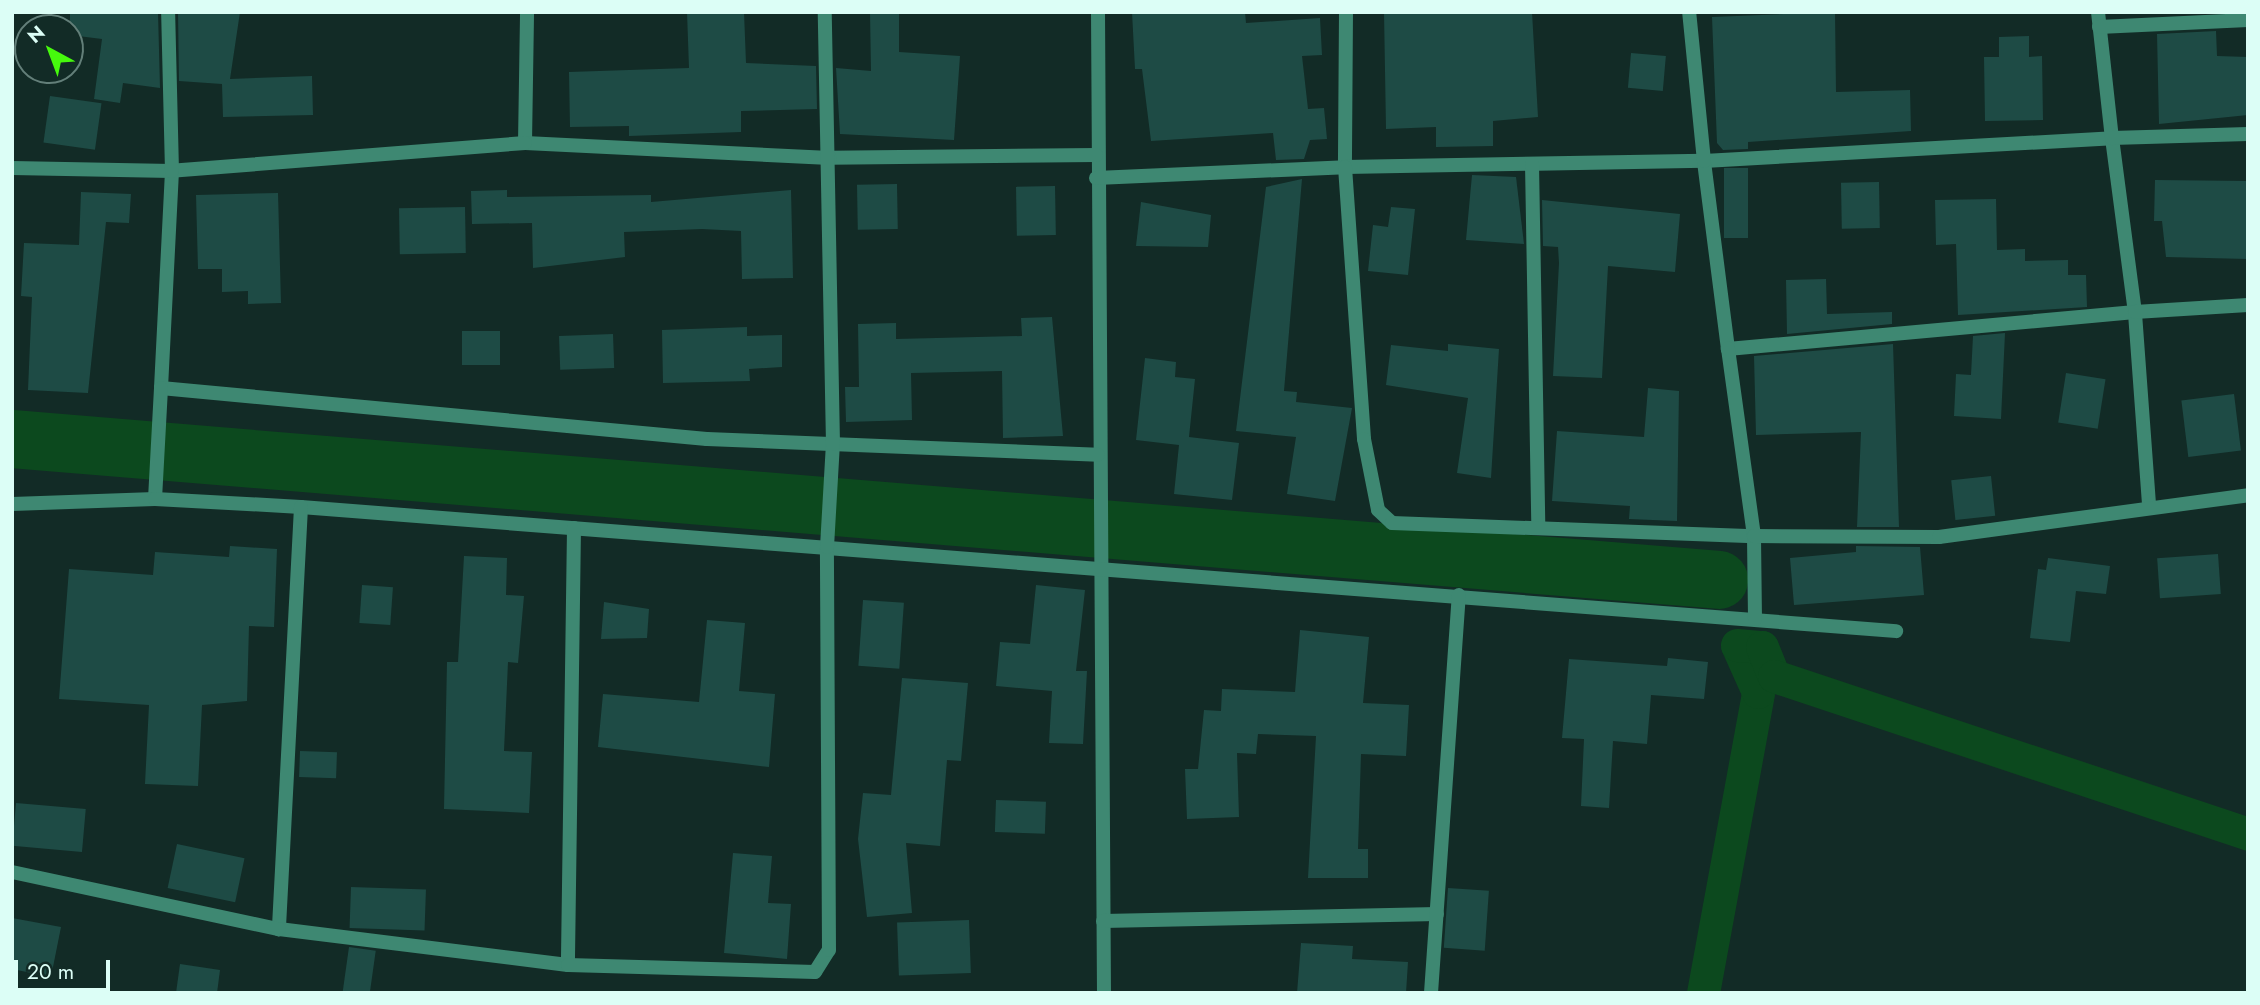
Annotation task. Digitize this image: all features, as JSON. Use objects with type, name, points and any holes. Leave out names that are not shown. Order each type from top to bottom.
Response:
[{"type":"street","points":[[155,499],[172,171],[168,12]]},
{"type":"street","points":[[525,143],[527,12]]},
{"type":"street","points":[[12,872],[279,929],[568,965],[815,971],[830,950],[827,547],[832,444],[830,158],[825,12]]},
{"type":"street","points":[[1098,12],[1098,566],[1104,993]]},
{"type":"street","points":[[1346,12],[1345,167],[1364,439],[1378,510],[1392,523],[1538,525],[1754,536],[1939,537],[2150,504],[2248,495]]},
{"type":"street","points":[[1689,12],[1704,161],[1754,536],[1755,619]]},
{"type":"street","points":[[2098,12],[2135,313],[2150,504]]},
{"type":"street","points":[[2099,27],[2248,20]]},
{"type":"street","points":[[1096,178],[1345,167],[1704,161],[2112,138],[2248,134]]},
{"type":"street","points":[[12,167],[172,171],[525,143],[830,158],[1096,155]]},
{"type":"street","points":[[1532,164],[1538,525]]},
{"type":"street","points":[[1728,349],[2248,305]]},
{"type":"street","points":[[161,388],[707,439],[1098,455]]},
{"type":"street","points":[[12,505],[155,499],[301,507],[1098,566],[1896,631]]},
{"type":"street","points":[[279,929],[301,507]]},
{"type":"street","points":[[568,965],[574,528]]},
{"type":"street","points":[[1431,993],[1459,595]]},
{"type":"street","points":[[1103,921],[1437,914]]},
{"type":"building","points":[[158,12],[160,88],[123,83],[120,103],[94,99],[102,39],[84,37],[84,14],[70,14]]},
{"type":"building","points":[[178,12],[240,12],[230,79],[312,76],[313,115],[223,117],[222,84],[179,81]]},
{"type":"building","points":[[687,12],[744,12],[746,63],[816,66],[817,109],[741,111],[741,132],[629,136],[629,126],[570,127],[569,72],[689,68]]},
{"type":"building","points":[[870,12],[899,12],[899,52],[960,56],[954,140],[840,134],[836,68],[871,71]]},
{"type":"building","points":[[1132,12],[1245,12],[1246,23],[1320,18],[1322,55],[1302,56],[1308,109],[1324,108],[1327,139],[1310,140],[1304,159],[1276,160],[1273,133],[1151,141],[1142,69],[1135,69]]},
{"type":"building","points":[[1384,12],[1532,12],[1538,117],[1493,121],[1493,146],[1436,147],[1436,127],[1386,129]]},
{"type":"building","points":[[1835,12],[1836,92],[1910,90],[1911,131],[1748,142],[1748,149],[1723,150],[1717,143],[1712,17]]},
{"type":"building","points":[[2216,31],[2217,56],[2248,57],[2248,115],[2159,124],[2157,34]]},
{"type":"building","points":[[2029,36],[2029,57],[2042,56],[2043,120],[1985,121],[1984,57],[1999,57],[1999,37]]},
{"type":"building","points":[[1631,53],[1666,56],[1663,91],[1628,88]]},
{"type":"building","points":[[50,96],[101,103],[95,150],[43,143]]},
{"type":"building","points":[[1724,168],[1748,168],[1748,238],[1724,238]]},
{"type":"building","points":[[1472,175],[1516,177],[1524,244],[1466,240]]},
{"type":"building","points":[[1302,179],[1284,391],[1297,392],[1296,402],[1352,408],[1335,501],[1287,494],[1296,437],[1236,431],[1266,187]]},
{"type":"building","points":[[2155,180],[2248,181],[2248,259],[2166,257],[2162,221],[2154,221]]},
{"type":"building","points":[[1879,182],[1880,228],[1842,229],[1841,183]]},
{"type":"building","points":[[897,184],[898,229],[858,230],[857,185]]},
{"type":"building","points":[[1055,186],[1056,235],[1017,236],[1016,187]]},
{"type":"building","points":[[507,190],[507,197],[651,195],[651,202],[791,190],[793,278],[742,279],[741,231],[702,229],[624,232],[625,257],[533,268],[532,223],[472,224],[471,191]]},
{"type":"building","points":[[81,192],[131,194],[129,223],[106,222],[88,393],[28,390],[32,297],[21,296],[24,243],[79,245]]},
{"type":"building","points":[[278,193],[281,303],[248,304],[248,291],[222,292],[222,269],[198,269],[196,195]]},
{"type":"building","points":[[1996,199],[1997,250],[2025,249],[2025,261],[2068,260],[2068,275],[2086,275],[2087,307],[1958,315],[1956,244],[1936,245],[1935,200]]},
{"type":"building","points":[[1542,200],[1680,214],[1675,272],[1608,266],[1602,378],[1553,376],[1558,247],[1543,246]]},
{"type":"building","points":[[1141,202],[1211,215],[1208,247],[1136,246]]},
{"type":"building","points":[[465,207],[466,253],[400,254],[399,208]]},
{"type":"building","points":[[1391,207],[1415,209],[1408,275],[1368,271],[1373,225],[1388,227]]},
{"type":"building","points":[[1826,279],[1827,314],[1892,312],[1892,324],[1787,334],[1786,280]]},
{"type":"building","points":[[1052,317],[1063,436],[1003,438],[1002,371],[911,373],[912,420],[846,422],[845,387],[859,387],[858,324],[896,323],[896,339],[1022,336],[1021,318]]},
{"type":"building","points":[[747,327],[747,336],[782,335],[782,367],[749,369],[750,381],[663,383],[662,330]]},
{"type":"building","points":[[462,331],[500,331],[500,365],[462,365]]},
{"type":"building","points":[[2005,333],[2001,419],[1954,416],[1956,374],[1971,375],[1973,336]]},
{"type":"building","points":[[613,334],[614,368],[560,370],[559,336]]},
{"type":"building","points":[[1448,344],[1499,349],[1491,478],[1457,473],[1468,398],[1386,385],[1391,345],[1448,351]]},
{"type":"building","points":[[1893,344],[1899,527],[1857,527],[1861,432],[1756,435],[1754,356]]},
{"type":"building","points":[[1145,358],[1176,362],[1175,377],[1195,379],[1189,437],[1239,443],[1232,500],[1174,494],[1179,445],[1136,440]]},
{"type":"building","points":[[2066,373],[2106,379],[2098,429],[2058,422]]},
{"type":"building","points":[[1648,388],[1679,391],[1677,521],[1629,519],[1630,506],[1552,501],[1557,431],[1644,437]]},
{"type":"building","points":[[2234,394],[2241,451],[2188,457],[2181,400]]},
{"type":"building","points":[[1991,476],[1995,516],[1955,520],[1951,480]]},
{"type":"building","points":[[230,546],[277,549],[274,627],[249,626],[247,701],[202,705],[198,786],[145,784],[149,705],[59,699],[69,569],[153,575],[155,552],[229,557]]},
{"type":"building","points":[[1856,546],[1920,547],[1924,595],[1794,605],[1790,558],[1856,552]]},
{"type":"building","points":[[2218,554],[2221,594],[2160,598],[2157,558]]},
{"type":"building","points":[[464,556],[507,558],[506,595],[524,596],[518,663],[508,662],[504,751],[532,752],[529,813],[444,809],[447,662],[458,662]]},
{"type":"building","points":[[2048,558],[2110,566],[2106,594],[2076,591],[2070,642],[2030,638],[2038,569],[2046,570]]},
{"type":"building","points":[[362,585],[393,587],[390,625],[359,623]]},
{"type":"building","points":[[1036,585],[1085,590],[1076,671],[1087,671],[1083,744],[1049,743],[1052,691],[996,686],[1000,642],[1030,644]]},
{"type":"building","points":[[863,600],[904,603],[899,669],[858,666]]},
{"type":"building","points":[[604,602],[649,609],[647,638],[601,639]]},
{"type":"building","points":[[707,620],[745,623],[739,691],[775,694],[769,767],[598,747],[603,694],[699,702]]},
{"type":"building","points":[[1300,630],[1369,637],[1363,703],[1409,705],[1406,756],[1361,754],[1358,849],[1368,849],[1368,878],[1308,878],[1316,736],[1258,734],[1256,754],[1237,753],[1239,817],[1187,819],[1185,769],[1198,769],[1204,710],[1221,711],[1222,689],[1295,692]]},
{"type":"building","points":[[1668,658],[1708,662],[1704,699],[1651,695],[1647,744],[1613,741],[1609,808],[1581,806],[1584,739],[1562,738],[1569,659],[1667,666]]},
{"type":"building","points":[[902,678],[968,683],[961,761],[947,760],[940,846],[906,843],[912,913],[867,917],[858,839],[863,793],[891,795]]},
{"type":"building","points":[[300,751],[337,752],[336,778],[299,777]]},
{"type":"building","points":[[996,800],[1046,802],[1045,834],[995,832]]},
{"type":"building","points":[[16,803],[86,809],[82,852],[12,846]]},
{"type":"building","points":[[177,844],[244,858],[235,902],[168,888]]},
{"type":"building","points":[[733,853],[772,856],[768,903],[791,904],[787,959],[724,953]]},
{"type":"building","points":[[351,887],[426,890],[425,931],[350,928]]},
{"type":"building","points":[[1448,888],[1489,891],[1485,951],[1444,948]]},
{"type":"building","points":[[12,918],[61,927],[51,977],[12,969]]},
{"type":"building","points":[[969,920],[971,973],[899,975],[897,923]]},
{"type":"building","points":[[1301,943],[1353,946],[1352,959],[1408,962],[1406,993],[1297,993]]},
{"type":"building","points":[[349,947],[376,951],[370,993],[343,993]]},
{"type":"building","points":[[180,964],[220,970],[217,993],[176,993]]},
{"type":"waterway","points":[[12,439],[1719,580]]},
{"type":"waterway","points":[[1703,993],[1758,692],[1737,645],[1762,647],[1774,676],[2248,834]]}]
